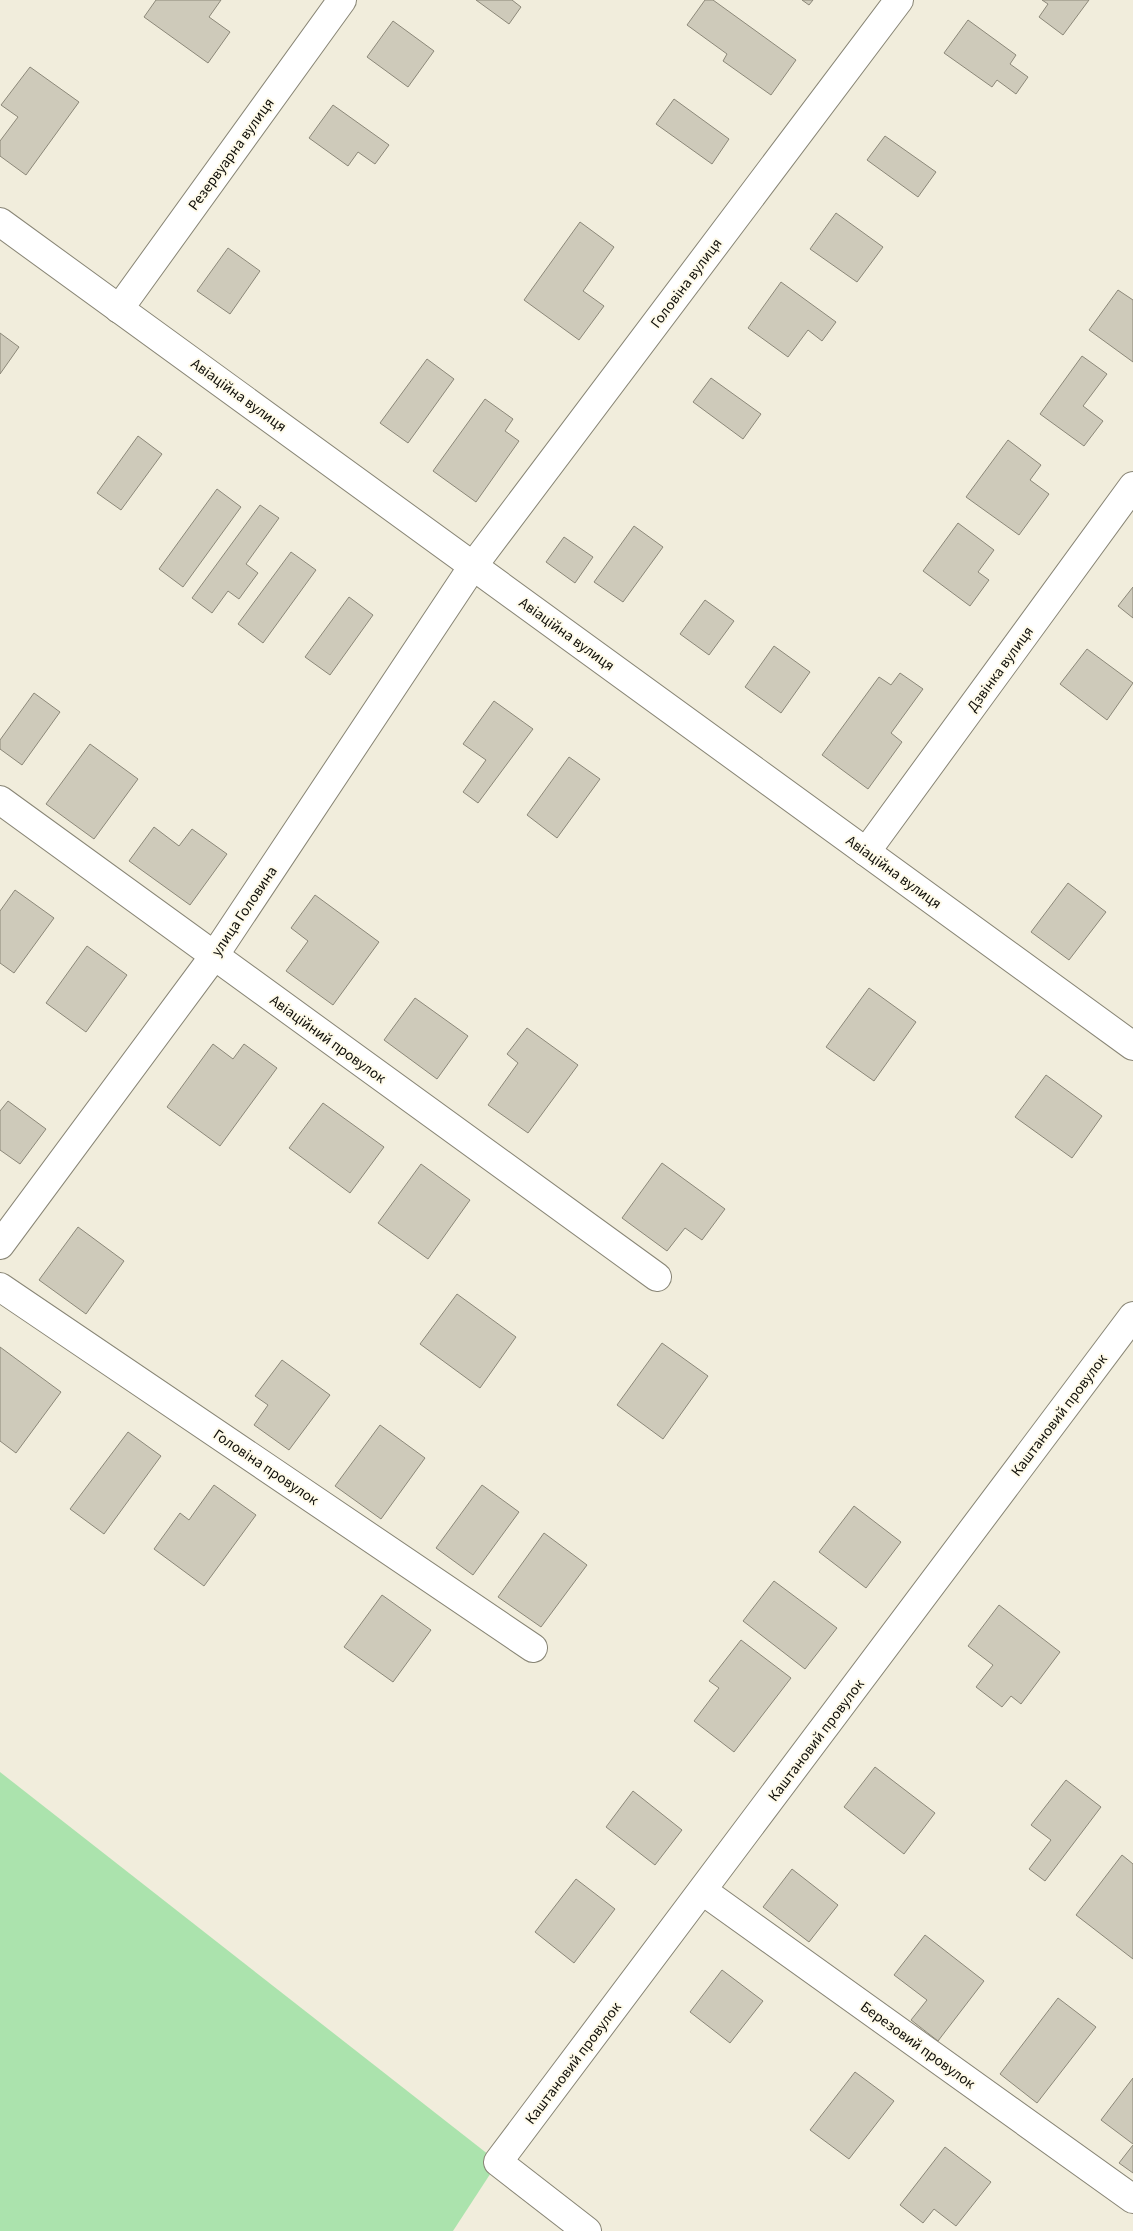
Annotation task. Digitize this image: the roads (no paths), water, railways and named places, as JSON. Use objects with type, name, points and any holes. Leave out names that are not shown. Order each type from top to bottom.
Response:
[{"type":"street","name":"Резервуарна вулиця","points":[[120,309],[342,0]]},
{"type":"street","name":"Головіна вулиця","points":[[473,566],[899,0]]},
{"type":"street","name":"Авіаційна вулиця","points":[[0,222],[1133,1046]]},
{"type":"street","name":"Дзвінка вулиця","points":[[866,852],[1133,486]]},
{"type":"street","name":"улица Головина","points":[[0,1245],[214,956],[473,566]]},
{"type":"street","name":"Авіаційний провулок","points":[[0,800],[657,1277]]},
{"type":"street","name":"Головіна провулок","points":[[0,1287],[533,1648]]},
{"type":"street","name":"Каштановий провулок","points":[[587,2231],[498,2162],[1133,1316]]},
{"type":"street","name":"Березовий провулок","points":[[703,1891],[1133,2199]]}]
